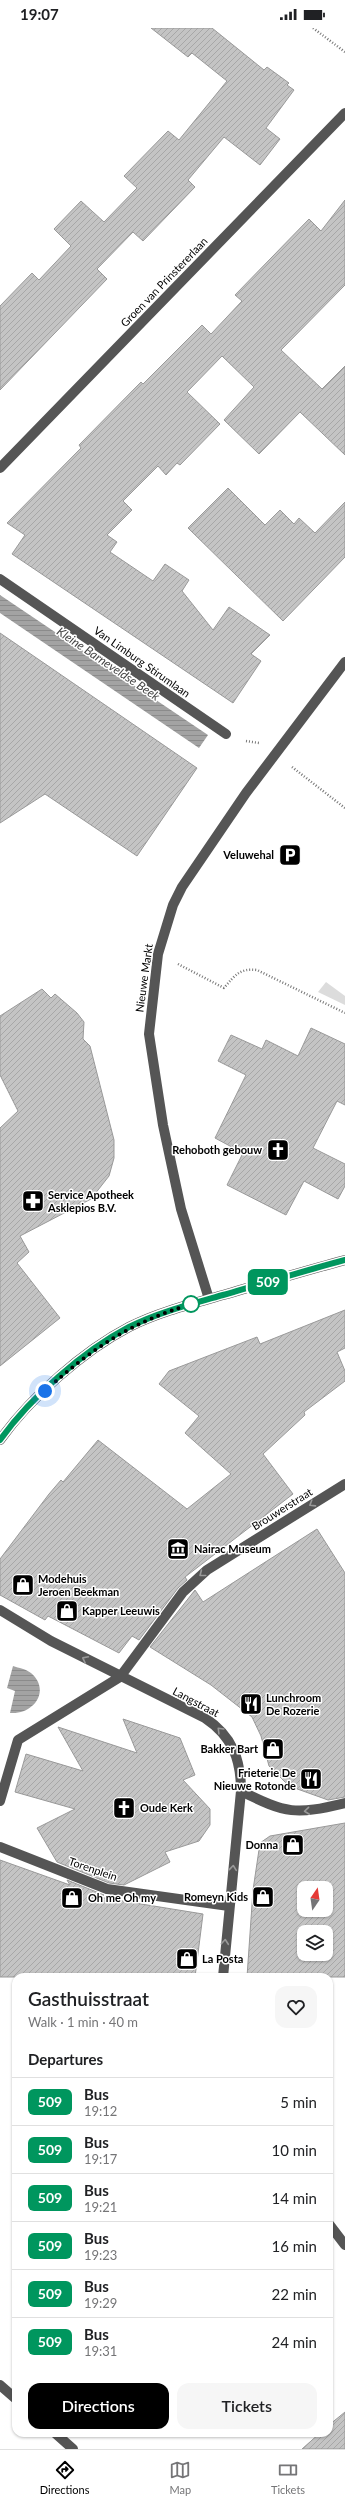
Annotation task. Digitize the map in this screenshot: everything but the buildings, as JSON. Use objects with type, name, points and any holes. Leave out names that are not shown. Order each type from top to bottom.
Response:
[{"type":"street","name":"Groen van Prinstererlaan","points":[[0,468],[345,113]]},
{"type":"street","name":"Van Limburg Stirumlaan","points":[[0,579],[226,734]]},
{"type":"street","name":"Nieuwe Markt","points":[[209,1299],[181,1209],[163,1125],[149,1034],[158,954],[173,905],[182,887],[275,753],[345,662]]},
{"type":"street","points":[[0,1440],[35,1400],[97,1347],[128,1328],[165,1312],[345,1260]]},
{"type":"street","name":"Brouwerstraat","points":[[120,1677],[183,1592],[196,1579],[345,1484]]},
{"type":"street","name":"Langstraat","points":[[0,1610],[51,1642],[205,1718],[216,1726],[232,1744],[237,1756],[241,1791],[223,1973]]},
{"type":"street","points":[[0,1801],[18,1740],[120,1677]]},
{"type":"street","points":[[241,1791],[271,1805],[294,1812],[345,1803]]},
{"type":"street","name":"Torenplein","points":[[0,1848],[107,1889],[229,1906]]},
{"type":"street","points":[[333,2229],[345,2245]]},
{"type":"street","points":[[0,2385],[12,2396]]},
{"type":"street","points":[[60,2437],[73,2449]]},
{"type":"path","points":[[313,28],[345,52]]},
{"type":"path","points":[[226,734],[260,743],[345,808]]},
{"type":"path","points":[[158,954],[224,988],[238,972],[248,969],[258,970],[345,1013]]},
{"type":"shaded area","points":[[0,595],[208,735],[199,748],[0,613]]},
{"type":"shaded area","points":[[326,982],[345,996],[345,1005],[318,992]]},
{"type":"shaded area","points":[[13,1666],[31,1673],[37,1680],[40,1687],[37,1700],[32,1706],[19,1713],[10,1713],[15,1691],[7,1688]]},
{"type":"bus line","name":"509","points":[[0,1440],[7,1430],[35,1400],[65,1373],[97,1347],[128,1328],[165,1312],[345,1260]]},
{"type":"place","name":"Veluwehal","points":[[290,855]]},
{"type":"place","name":"Rehoboth gebouw","points":[[278,1150]]},
{"type":"place","name":"Service Apotheek Asklepios B.V.","points":[[33,1201]]},
{"type":"place","name":"Nairac Museum","points":[[178,1549]]},
{"type":"place","name":"Modehuis Jeroen Beekman","points":[[23,1585]]},
{"type":"place","name":"Kapper Leeuwis","points":[[67,1611]]},
{"type":"place","name":"Lunchroom De Rozerie","points":[[251,1704]]},
{"type":"place","name":"Bakker Bart","points":[[273,1749]]},
{"type":"place","name":"Frieterie De Nieuwe Rotonde","points":[[311,1779]]},
{"type":"place","name":"Oude Kerk","points":[[124,1808]]},
{"type":"place","name":"Donna","points":[[293,1845]]},
{"type":"place","name":"Romeyn Kids","points":[[263,1897]]},
{"type":"place","name":"Oh me Oh my","points":[[72,1898]]},
{"type":"place","name":"La Posta","points":[[187,1959]]},
{"type":"route","points":[[45,1391],[97,1347],[128,1328],[165,1312],[195,1303],[191,1304]]},
{"type":"water label","name":"Kleine Barneveldse Beek","points":[[108,664]]}]
